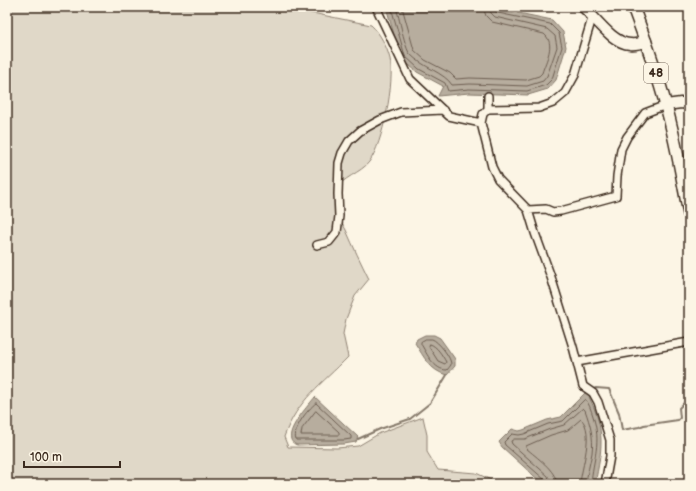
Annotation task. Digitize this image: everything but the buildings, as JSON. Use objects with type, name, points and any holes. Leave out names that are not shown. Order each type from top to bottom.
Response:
[{"type":"main road","points":[[584,7],[612,36],[619,41],[628,44],[646,41]]},
{"type":"main road","name":"48","points":[[633,7],[646,41],[666,105],[676,146],[689,214]]},
{"type":"main road","points":[[666,105],[681,103],[689,104]]},
{"type":"street","points":[[376,7],[410,79],[449,116],[481,123]]},
{"type":"street","points":[[593,15],[575,75],[565,93],[553,103],[539,108],[488,109],[483,114],[481,123],[492,167],[498,179],[528,210],[551,277],[583,386],[593,393],[598,402],[610,440],[610,456],[605,484]]},
{"type":"street","points":[[488,96],[488,109]]},
{"type":"street","points":[[528,210],[546,209],[553,212],[561,211],[616,196],[616,176],[621,149],[627,136],[645,113],[666,105]]},
{"type":"street","points":[[317,245],[329,242],[337,232],[339,216],[339,164],[342,153],[349,142],[360,131],[380,120],[401,112],[443,110]]},
{"type":"street","points":[[577,362],[689,342]]},
{"type":"shaded area","points":[[7,7],[290,7],[371,25],[383,40],[390,59],[391,82],[387,112],[374,153],[366,166],[339,185],[337,189],[336,205],[338,215],[369,279],[355,296],[346,319],[343,334],[348,357],[311,393],[303,403],[289,424],[284,437],[288,447],[337,448],[358,446],[380,433],[423,417],[427,435],[427,452],[438,470],[476,473],[491,480],[488,484],[7,484]]},
{"type":"water","points":[[386,7],[490,7],[552,20],[563,32],[566,47],[556,80],[548,89],[528,95],[469,93],[438,96],[443,86],[417,72],[401,58]]},
{"type":"water","points":[[425,335],[434,335],[440,338],[455,359],[455,366],[447,375],[432,367],[415,343],[417,339]]},
{"type":"water","points":[[587,391],[591,394],[589,397],[598,420],[601,440],[601,450],[595,484],[543,484],[502,447],[499,442],[512,429],[519,431],[547,420],[561,417]]},
{"type":"water","points":[[315,397],[358,437],[356,442],[344,444],[297,445],[292,441],[292,429],[296,421]]},
{"type":"waterway","points":[[358,439],[380,429],[410,419],[430,403],[447,375]]},
{"type":"waterway","points":[[592,390],[596,388],[609,389],[619,413],[622,430],[678,420],[680,418],[679,408],[686,401],[689,380]]}]
